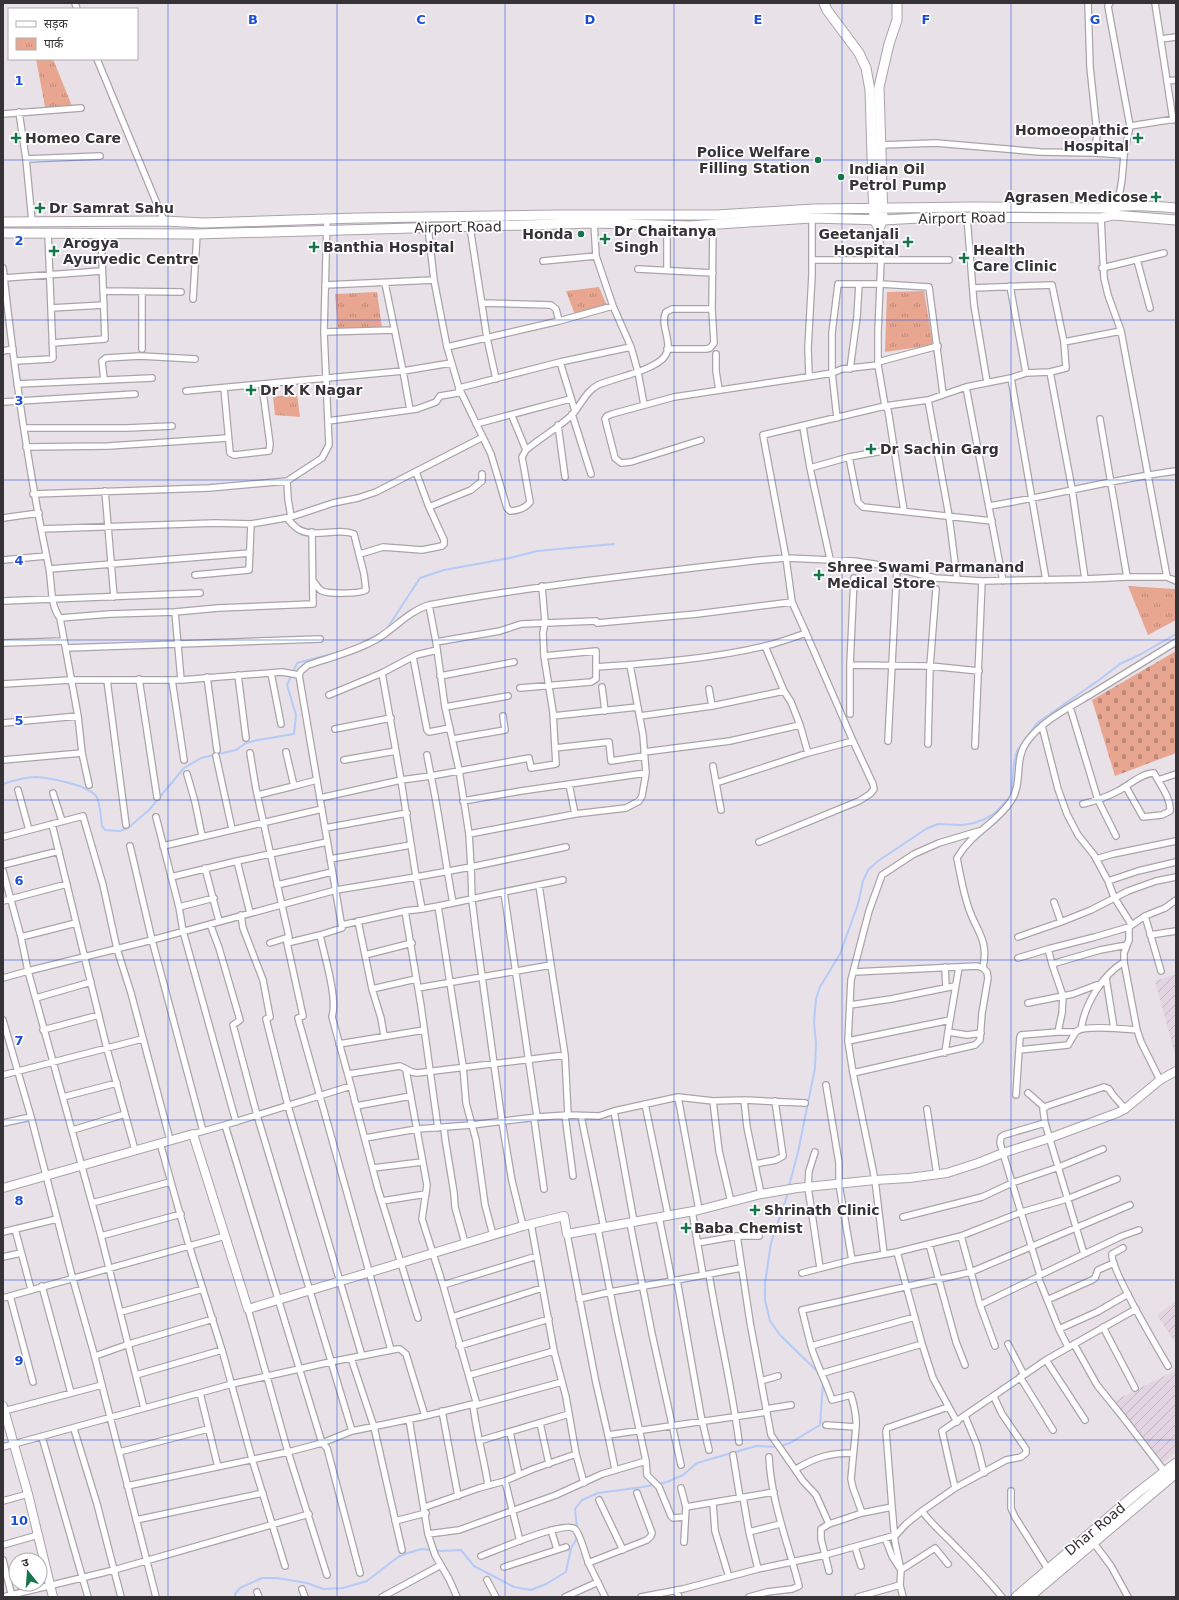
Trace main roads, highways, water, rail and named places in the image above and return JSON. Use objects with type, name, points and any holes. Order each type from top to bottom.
[{"type":"main road","points":[[824,3],[827,10],[859,53],[866,68],[870,90],[879,223]]},
{"type":"main road","points":[[878,208],[880,145],[879,87],[889,44],[897,20],[897,3]]},
{"type":"main road","name":"Airport Road","points":[[3,222],[164,221],[204,223],[555,215],[717,215],[813,209],[878,208],[1102,208],[1176,220]]},
{"type":"main road","name":"Airport Road","points":[[3,233],[197,234],[594,223],[689,226],[713,223],[811,218],[879,223],[939,217],[1101,218],[1117,211],[1176,208]]},
{"type":"main road","name":"Dhar Road","points":[[1016,1597],[1136,1494],[1176,1463]]},
{"type":"main road","name":"Dhar Road","points":[[1029,1597],[1176,1473]]},
{"type":"waterway","points":[[386,630],[420,578],[444,570],[510,558],[537,551],[614,544]]},
{"type":"waterway","points":[[360,644],[379,634]]},
{"type":"waterway","points":[[789,1186],[798,1152],[815,1068],[816,1044],[814,1022],[816,999],[820,987],[840,954],[858,904],[863,881],[868,870],[878,861],[926,829],[938,824],[962,825],[974,823],[995,813],[1011,796],[1014,763],[1017,751],[1037,723],[1120,664],[1176,634]]},
{"type":"waterway","points":[[3,784],[24,778],[36,777],[77,785],[92,792],[96,796],[102,826],[105,830],[120,831],[128,828],[149,810],[184,768],[201,758],[236,750],[246,743],[294,734],[296,715],[287,685],[297,663],[347,650]]},
{"type":"waterway","points":[[788,1193],[771,1243],[765,1283],[765,1300],[770,1321],[780,1335],[820,1374]]},
{"type":"waterway","points":[[577,1528],[575,1509],[582,1500],[598,1493],[667,1482],[683,1475],[697,1463],[756,1446],[778,1447],[790,1443],[820,1425],[823,1382]]},
{"type":"waterway","points":[[235,1597],[235,1594],[240,1588],[262,1578],[277,1578],[307,1583],[323,1589],[343,1588],[367,1581],[398,1557],[422,1549],[441,1551],[461,1550],[474,1566],[514,1587],[531,1590],[546,1584],[566,1572],[571,1548],[576,1540],[577,1534]]},
{"type":"place","name":"Homeo Care","points":[[16,138]]},
{"type":"place","name":"Homoeopathic Hospital","points":[[1138,138]]},
{"type":"place","name":"Police Welfare Filling Station","points":[[818,160]]},
{"type":"place","name":"Indian Oil Petrol Pump","points":[[841,177]]},
{"type":"place","name":"Agrasen Medicose","points":[[1156,197]]},
{"type":"place","name":"Dr Samrat Sahu","points":[[40,208]]},
{"type":"place","name":"Honda","points":[[581,234]]},
{"type":"place","name":"Dr Chaitanya Singh","points":[[605,239]]},
{"type":"place","name":"Geetanjali Hospital","points":[[908,242]]},
{"type":"place","name":"Banthia Hospital","points":[[314,247]]},
{"type":"place","name":"Arogya Ayurvedic Centre","points":[[54,251]]},
{"type":"place","name":"Health Care Clinic","points":[[964,258]]},
{"type":"place","name":"Dr K K Nagar","points":[[251,390]]},
{"type":"place","name":"Dr Sachin Garg","points":[[871,449]]},
{"type":"place","name":"Shree Swami Parmanand Medical Store","points":[[819,575]]},
{"type":"place","name":"Shrinath Clinic","points":[[755,1210]]},
{"type":"place","name":"Baba Chemist","points":[[686,1228]]}]
